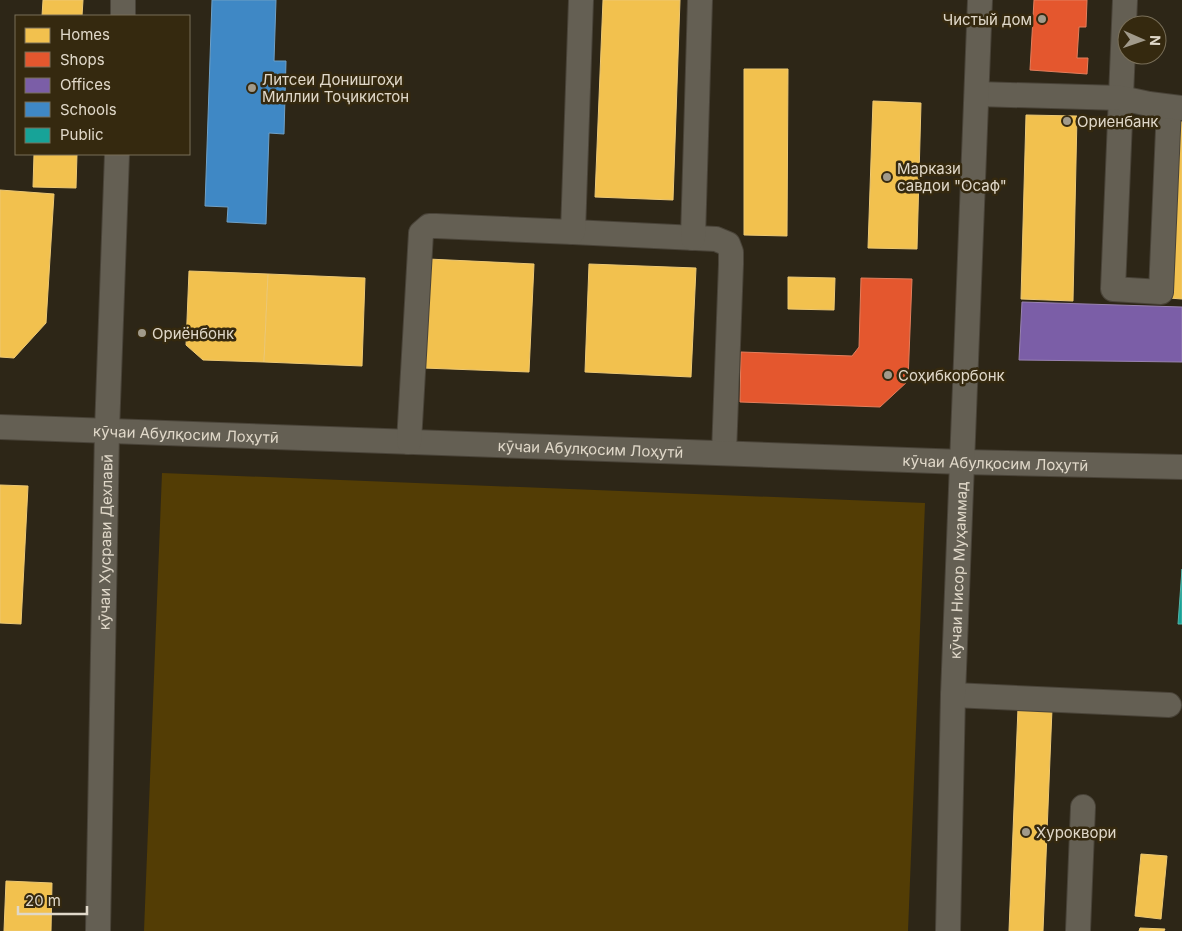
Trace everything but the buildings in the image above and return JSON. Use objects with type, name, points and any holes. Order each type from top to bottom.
[{"type":"street","points":[[123,0],[123,15]]},
{"type":"street","points":[[573,232],[581,0]]},
{"type":"street","points":[[693,238],[700,0]]},
{"type":"street","name":"кӯчаи Нисор Муҳаммад","points":[[948,931],[953,695],[980,0]]},
{"type":"street","points":[[976,94],[1121,98],[1176,108],[1161,292],[1113,289],[1121,98],[1125,0]]},
{"type":"street","name":"кӯчаи Хусрави Дехлавӣ","points":[[98,931],[107,431],[118,155]]},
{"type":"street","points":[[409,442],[421,233],[429,226],[436,226],[723,240],[728,244],[731,252],[724,453]]},
{"type":"street","name":"кӯчаи Абулқосим Лоҳутӣ","points":[[0,427],[963,462],[1182,467]]},
{"type":"street","points":[[953,695],[1169,705]]},
{"type":"street","points":[[1078,931],[1083,807]]},
{"type":"shaded area","points":[[162,473],[925,503],[908,931],[144,931]]},
{"type":"place","name":"Чистый дом","points":[[1042,19]]},
{"type":"place","name":"Литсеи Донишгоҳи Миллии Тоҷикистон","points":[[252,88]]},
{"type":"place","name":"Ориенбанк","points":[[1067,121]]},
{"type":"place","name":"Маркази савдои \"Осаф\"","points":[[887,177]]},
{"type":"place","name":"Ориёнбонк","points":[[142,333]]},
{"type":"place","name":"Соҳибкорбонк","points":[[888,375]]},
{"type":"place","name":"Хуроквори","points":[[1026,832]]}]
